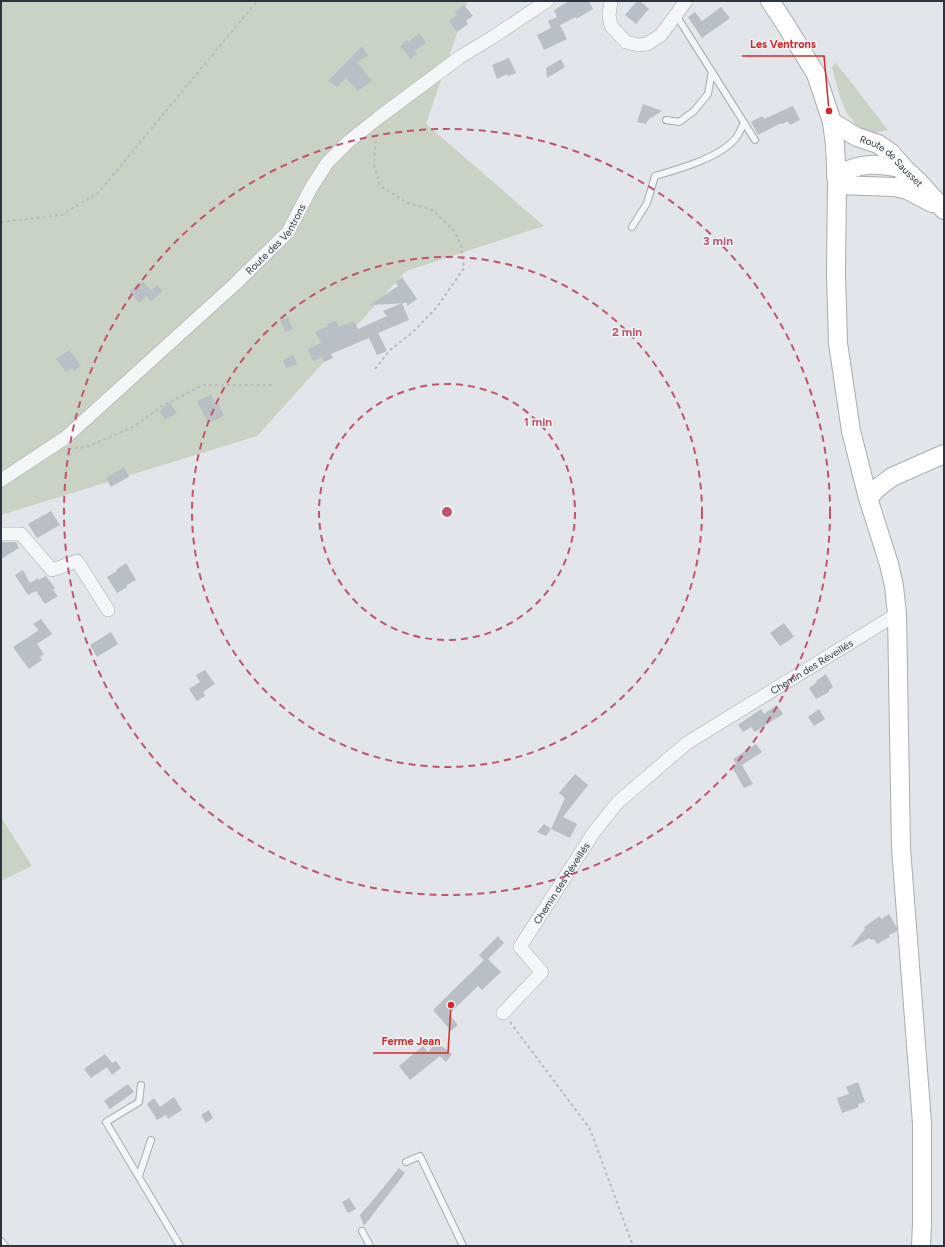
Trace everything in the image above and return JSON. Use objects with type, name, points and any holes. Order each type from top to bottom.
[{"type":"main road","points":[[770,1],[816,74],[832,122],[835,145],[836,180],[838,343],[851,431],[868,498],[894,586],[897,614],[901,848],[922,1123],[921,1246]]},
{"type":"main road","name":"Route de Sausset","points":[[832,122],[857,137],[878,144],[891,153],[944,210]]},
{"type":"main road","points":[[836,180],[851,168],[866,164],[881,164],[905,169],[894,187]]},
{"type":"main road","name":"Route de Sausset","points":[[836,180],[907,190],[923,197],[944,210]]},
{"type":"main road","points":[[868,498],[892,477],[944,454]]},
{"type":"street","name":"Route des Ventrons","points":[[1,480],[65,438],[235,284],[288,232],[311,188],[327,163],[348,142],[460,57],[547,1]]},
{"type":"street","points":[[611,1],[609,15],[611,26],[626,42],[638,45],[647,44],[661,35],[686,1]]},
{"type":"street","points":[[1,534],[21,534],[52,570],[77,561],[108,610]]},
{"type":"street","name":"Chemin des Réveillés","points":[[503,1013],[542,972],[520,947],[594,832],[618,802],[687,743],[897,614]]},
{"type":"lane","points":[[676,15],[755,140]]},
{"type":"lane","points":[[666,120],[679,122],[694,111],[708,94],[712,71]]},
{"type":"lane","points":[[632,228],[647,203],[655,176],[689,166],[724,150],[735,139],[744,123]]},
{"type":"lane","points":[[141,1085],[139,1102],[106,1122],[180,1246]]},
{"type":"lane","points":[[139,1176],[151,1140]]},
{"type":"lane","points":[[406,1162],[420,1156],[463,1246]]},
{"type":"lane","points":[[362,1231],[370,1246]]},
{"type":"lane","points":[[1,1241],[5,1246]]},
{"type":"path","points":[[1,222],[62,215],[99,192],[257,1]]},
{"type":"path","points":[[375,369],[390,350],[412,333],[438,307],[464,268],[461,245],[455,232],[432,210],[408,203],[380,186],[374,164],[378,118]]},
{"type":"path","points":[[65,450],[87,447],[135,426],[162,406],[203,385],[274,385]]},
{"type":"path","points":[[503,1013],[590,1129],[633,1246]]},
{"type":"green space","points":[[1,1],[468,1],[426,124],[544,226],[406,271],[257,436],[1,515]]},
{"type":"green space","points":[[836,63],[888,130],[875,133],[858,127],[846,112],[839,94],[832,67]]},
{"type":"green space","points":[[1,817],[32,866],[1,881]]},
{"type":"building","points":[[569,1],[589,1],[593,9],[576,19],[576,17],[560,25],[567,39],[544,50],[537,35],[551,28],[548,21],[557,17],[554,10]]},
{"type":"building","points":[[637,1],[640,1],[649,9],[636,24],[625,15]]},
{"type":"building","points":[[464,5],[473,16],[466,21],[468,24],[457,32],[449,21],[457,15],[455,12]]},
{"type":"building","points":[[721,7],[730,18],[702,38],[688,17],[695,12],[702,21]]},
{"type":"building","points":[[419,33],[426,43],[415,51],[417,54],[411,59],[400,46],[407,40],[409,42]]},
{"type":"building","points":[[362,46],[368,56],[357,62],[372,81],[358,91],[346,78],[337,87],[328,81]]},
{"type":"building","points":[[509,58],[516,73],[508,76],[507,74],[497,79],[492,65]]},
{"type":"building","points":[[561,59],[565,67],[547,78],[546,68]]},
{"type":"building","points":[[643,104],[662,111],[649,119],[646,124],[637,122]]},
{"type":"building","points":[[793,106],[800,120],[790,125],[788,121],[782,124],[781,123],[758,135],[751,122],[762,116],[764,119]]},
{"type":"building","points":[[402,277],[417,299],[407,306],[407,303],[370,305],[398,286],[395,282]]},
{"type":"building","points":[[142,281],[151,290],[157,285],[163,291],[151,301],[147,296],[139,303],[129,291]]},
{"type":"building","points":[[402,303],[409,320],[378,333],[387,351],[377,355],[369,338],[331,354],[333,358],[324,362],[322,357],[313,361],[308,349],[321,343],[315,332],[328,326],[327,324],[336,321],[339,327],[354,321],[358,329],[387,316],[383,311]]},
{"type":"building","points":[[288,317],[293,329],[286,332],[280,321]]},
{"type":"building","points":[[69,350],[81,366],[74,371],[72,368],[66,372],[56,359]]},
{"type":"building","points":[[293,355],[297,364],[286,368],[283,360]]},
{"type":"building","points":[[211,395],[216,405],[219,404],[224,416],[208,423],[197,401]]},
{"type":"building","points":[[170,403],[177,413],[165,420],[159,411]]},
{"type":"building","points":[[124,467],[129,477],[111,487],[106,478]]},
{"type":"building","points":[[51,511],[60,525],[37,538],[28,524]]},
{"type":"building","points":[[1,542],[16,542],[19,548],[1,559]]},
{"type":"building","points":[[126,563],[136,580],[117,593],[107,577]]},
{"type":"building","points":[[23,570],[30,583],[38,578],[39,580],[46,576],[55,588],[53,590],[58,596],[45,604],[36,591],[28,595],[15,575]]},
{"type":"building","points":[[41,619],[52,634],[37,644],[44,654],[40,657],[42,660],[29,669],[13,647],[39,630],[33,624]]},
{"type":"building","points":[[784,623],[794,637],[780,646],[770,633]]},
{"type":"building","points":[[111,632],[118,644],[97,657],[90,645]]},
{"type":"building","points":[[205,670],[215,684],[203,692],[205,696],[197,701],[189,689],[200,682],[196,675]]},
{"type":"building","points":[[826,674],[833,687],[829,690],[829,692],[816,699],[809,688]]},
{"type":"building","points":[[777,705],[783,714],[755,732],[751,727],[743,732],[738,725],[761,709],[764,714]]},
{"type":"building","points":[[819,709],[825,719],[814,726],[808,717]]},
{"type":"building","points":[[756,744],[762,752],[742,765],[753,784],[744,788],[732,767],[736,764],[733,759]]},
{"type":"building","points":[[575,774],[588,785],[563,817],[577,824],[570,838],[551,829],[565,798],[559,793]]},
{"type":"building","points":[[544,824],[551,829],[546,836],[537,832]]},
{"type":"building","points":[[889,914],[897,928],[897,931],[889,935],[890,937],[877,944],[874,939],[871,940],[870,938],[850,948],[865,929],[864,927],[880,916],[881,919]]},
{"type":"building","points":[[498,936],[504,943],[488,959],[501,972],[482,990],[478,986],[449,1014],[458,1025],[451,1031],[433,1010],[484,960],[479,955]]},
{"type":"building","points":[[436,1042],[452,1054],[446,1062],[440,1056],[410,1080],[399,1066],[423,1046],[428,1052]]},
{"type":"building","points":[[105,1054],[112,1063],[116,1061],[121,1068],[112,1075],[107,1067],[91,1078],[84,1069]]},
{"type":"building","points":[[858,1082],[865,1102],[858,1104],[859,1107],[842,1113],[837,1098],[849,1094],[846,1087]]},
{"type":"building","points":[[128,1084],[134,1092],[110,1109],[104,1101]]},
{"type":"building","points":[[174,1097],[182,1110],[168,1119],[166,1115],[157,1120],[147,1104],[154,1098],[160,1107]]},
{"type":"building","points":[[209,1110],[213,1118],[206,1123],[201,1115]]},
{"type":"building","points":[[399,1168],[405,1173],[364,1226],[360,1215]]},
{"type":"building","points":[[349,1198],[356,1209],[348,1213],[342,1202]]},
{"type":"place","name":"Les Ventrons","points":[[829,111]]},
{"type":"place","name":"Ferme Jean","points":[[451,1005]]}]
